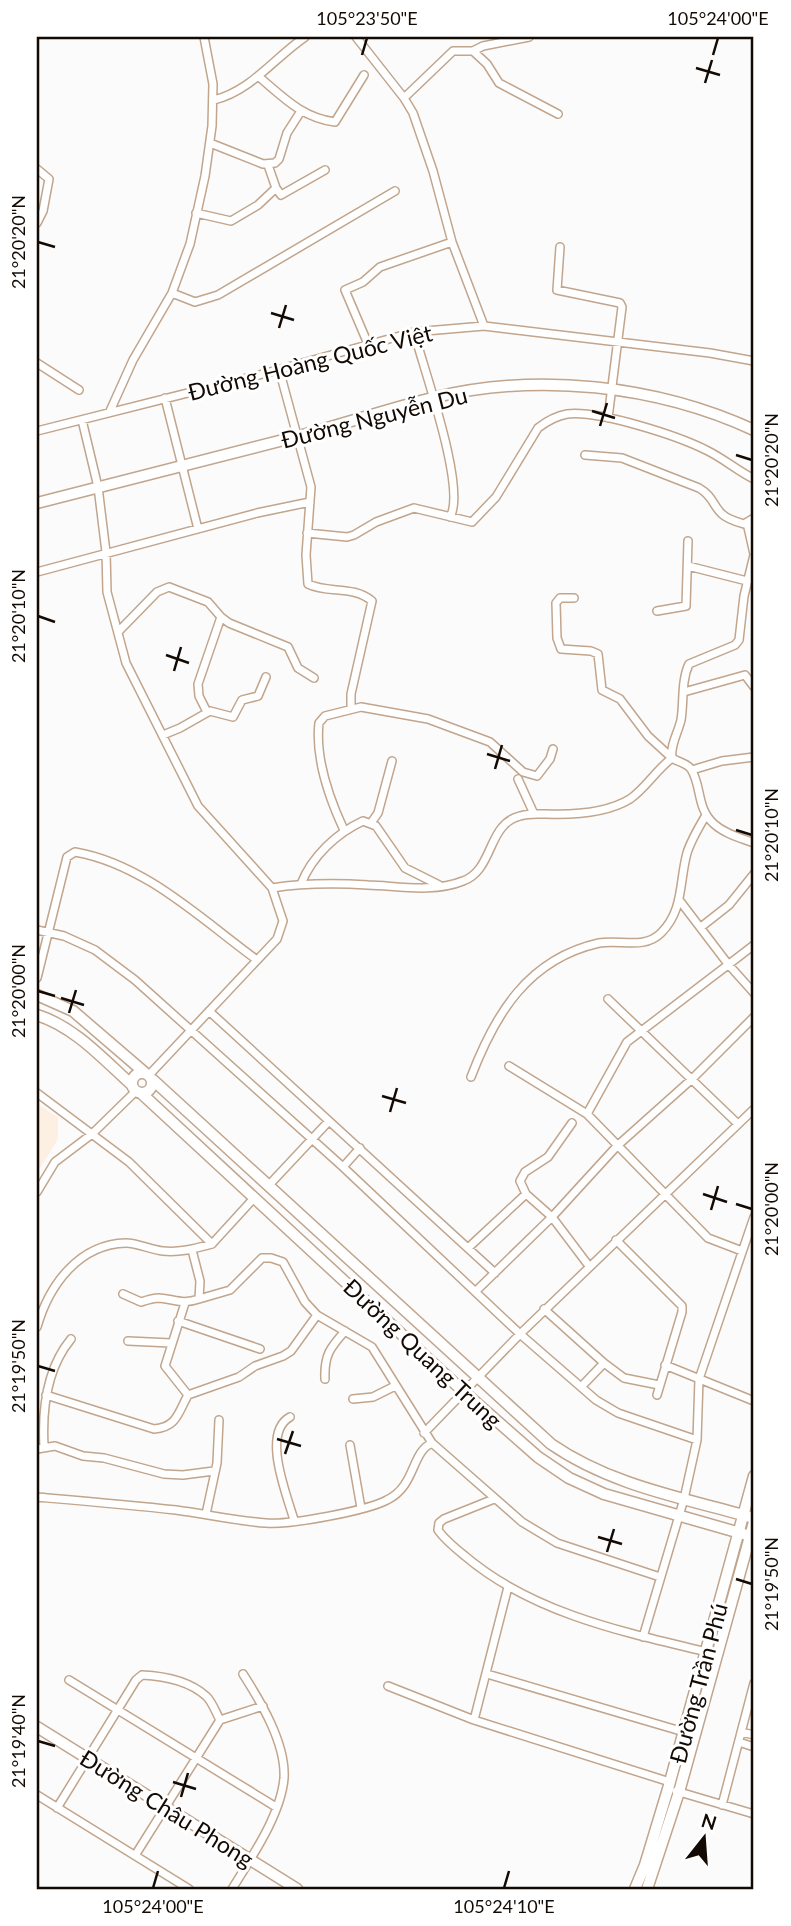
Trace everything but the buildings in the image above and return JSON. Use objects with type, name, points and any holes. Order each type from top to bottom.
[{"type":"main road","name":"Đường Nguyễn Du","points":[[37,503],[298,436],[434,397],[513,386],[613,389],[695,407],[754,430]]},
{"type":"main road","name":"Đường Quang Trung","points":[[37,995],[73,1011],[148,1076],[551,1444],[579,1463],[611,1478],[754,1520]]},
{"type":"main road","name":"Đường Quang Trung","points":[[37,1015],[64,1026],[523,1446],[569,1478],[604,1494],[752,1537]]},
{"type":"main road","points":[[135,1076],[148,1076],[150,1090],[136,1090],[135,1076]]},
{"type":"main road","name":"Đường Trần Phú","points":[[647,1889],[684,1732],[754,1476]]},
{"type":"main road","name":"Đường Trần Phú","points":[[635,1889],[672,1788],[752,1537],[754,1520]]},
{"type":"main road","name":"Đường Châu Phong","points":[[37,1727],[297,1889]]},
{"type":"street","points":[[110,411],[138,351],[172,293],[190,244],[210,143],[214,100],[204,37]]},
{"type":"street","points":[[214,100],[229,97],[245,88],[288,48],[305,37]]},
{"type":"street","points":[[356,37],[413,113],[425,145],[452,242],[484,326]]},
{"type":"street","points":[[404,98],[449,54],[474,51],[484,46],[529,37]]},
{"type":"street","points":[[474,51],[487,64],[499,83],[558,114]]},
{"type":"street","points":[[258,76],[301,111],[313,118],[335,122],[364,75]]},
{"type":"street","points":[[210,143],[268,165],[275,163],[279,159],[287,133],[301,111]]},
{"type":"street","points":[[268,165],[280,195],[325,170]]},
{"type":"street","points":[[37,169],[49,179],[49,186],[37,223]]},
{"type":"street","points":[[196,214],[231,221],[258,205],[276,188]]},
{"type":"street","points":[[172,293],[195,302],[218,295],[395,191]]},
{"type":"street","points":[[368,344],[345,290],[363,282],[380,267],[452,242]]},
{"type":"street","points":[[560,247],[557,290],[620,303],[622,307],[608,418]]},
{"type":"street","name":"Đường Hoàng Quốc Việt","points":[[37,431],[414,332],[484,326],[754,361]]},
{"type":"street","points":[[414,332],[434,397],[454,489],[454,506],[450,517]]},
{"type":"street","points":[[37,363],[79,390]]},
{"type":"street","points":[[279,369],[311,487],[307,533],[308,584],[357,593],[372,601],[351,694],[351,707]]},
{"type":"street","points":[[165,398],[198,529]]},
{"type":"street","points":[[307,533],[347,537],[376,522],[414,508],[468,522],[477,518],[496,497],[538,428],[548,420],[570,413],[608,418],[682,440],[708,451],[754,479]]},
{"type":"street","points":[[82,420],[98,487],[106,552],[107,592],[126,663],[198,806],[272,888],[282,915],[282,928],[277,939],[148,1076]]},
{"type":"street","points":[[272,888],[301,884],[430,888],[464,881],[475,874],[488,856],[500,828],[509,820],[521,815],[580,813],[603,809],[629,799],[672,758],[672,747],[681,720],[686,672],[692,661],[730,647],[739,640],[747,581],[754,555],[751,520],[735,521],[721,514],[711,498],[699,488],[622,458],[585,455]]},
{"type":"street","points":[[37,572],[106,552],[310,502]]},
{"type":"street","points":[[657,611],[686,606],[688,541]]},
{"type":"street","points":[[688,566],[747,581]]},
{"type":"street","points":[[118,632],[157,592],[169,587],[208,602],[221,617],[288,647],[298,668],[314,678]]},
{"type":"street","points":[[574,598],[560,598],[556,603],[557,638],[561,649],[598,654],[602,690],[620,699],[648,736],[672,758],[688,766],[692,771],[701,806],[717,827],[754,843]]},
{"type":"street","points":[[208,712],[199,696],[198,684],[221,617]]},
{"type":"street","points":[[684,692],[742,675],[748,677],[754,687]]},
{"type":"street","points":[[163,735],[208,712],[233,717],[242,700],[258,696],[266,677]]},
{"type":"street","points":[[344,830],[333,803],[318,745],[321,718],[361,706],[428,719],[494,745],[523,772],[532,775],[540,775],[553,749]]},
{"type":"street","points":[[692,771],[722,761],[754,757]]},
{"type":"street","points":[[371,823],[378,813],[392,761]]},
{"type":"street","points":[[519,779],[534,814]]},
{"type":"street","points":[[471,1077],[494,1024],[522,985],[546,967],[570,954],[599,943],[643,943],[657,937],[668,925],[680,901],[688,850],[706,815]]},
{"type":"street","points":[[301,884],[313,862],[344,830],[363,821],[376,826],[405,868],[439,886]]},
{"type":"street","points":[[37,978],[67,857],[75,852],[126,868],[174,898],[257,960]]},
{"type":"street","points":[[701,927],[729,905],[754,873]]},
{"type":"street","points":[[680,901],[754,993]]},
{"type":"street","points":[[37,930],[47,931],[96,950],[135,980],[343,1167],[580,1387],[618,1413],[697,1440]]},
{"type":"street","points":[[587,1114],[625,1046],[641,1030],[754,945]]},
{"type":"street","points":[[608,999],[738,1124]]},
{"type":"street","points":[[209,1011],[495,1273]]},
{"type":"street","points":[[476,1291],[552,1217],[617,1146],[692,1079],[754,1017]]},
{"type":"street","points":[[509,1066],[587,1114],[664,1195],[712,1240],[742,1251]]},
{"type":"street","points":[[37,1192],[55,1163],[92,1134],[136,1090]]},
{"type":"street","points":[[37,1093],[129,1162],[212,1244]]},
{"type":"street","points":[[424,1433],[544,1309],[754,1109]]},
{"type":"street","points":[[269,1185],[329,1121]]},
{"type":"street","points":[[572,1123],[548,1157],[524,1172],[520,1181],[526,1194],[552,1217],[589,1266]]},
{"type":"street","points":[[343,1167],[360,1148]]},
{"type":"street","points":[[467,1248],[526,1194]]},
{"type":"street","points":[[37,1327],[48,1296],[76,1261],[96,1248],[127,1243],[163,1251],[192,1250],[212,1244],[254,1198]]},
{"type":"street","points":[[643,1636],[684,1499],[697,1440],[699,1379],[754,1217]]},
{"type":"street","points":[[616,1240],[682,1306],[657,1395]]},
{"type":"street","points":[[192,1250],[200,1281],[199,1299]]},
{"type":"street","points":[[123,1294],[141,1302],[155,1298],[185,1303],[230,1290],[262,1258],[282,1262],[305,1302],[317,1315],[372,1347],[432,1443],[494,1499],[523,1522],[558,1543],[660,1577]]},
{"type":"street","points":[[185,1303],[165,1366],[188,1395]]},
{"type":"street","points":[[544,1309],[624,1378],[633,1382],[659,1385]]},
{"type":"street","points":[[46,1395],[154,1429],[164,1428],[173,1424],[188,1395],[239,1377],[271,1359],[283,1356],[291,1350],[317,1315]]},
{"type":"street","points":[[178,1321],[260,1349]]},
{"type":"street","points":[[325,1379],[324,1361],[345,1331]]},
{"type":"street","points":[[71,1339],[64,1348],[46,1395],[41,1448],[55,1446],[83,1456],[104,1458],[163,1474],[183,1475],[214,1471]]},
{"type":"street","points":[[128,1341],[171,1343]]},
{"type":"street","points":[[580,1387],[604,1363]]},
{"type":"street","points":[[664,1365],[754,1401]]},
{"type":"street","points":[[353,1399],[373,1397],[395,1386]]},
{"type":"street","points":[[290,1417],[282,1421],[279,1427],[277,1458],[294,1520]]},
{"type":"street","points":[[206,1514],[219,1446],[219,1420]]},
{"type":"street","points":[[37,1497],[268,1523],[340,1514],[387,1501],[401,1490],[411,1476],[420,1452],[432,1443]]},
{"type":"street","points":[[350,1446],[361,1508]]},
{"type":"street","points":[[494,1499],[439,1523],[438,1530],[474,1564],[508,1587],[584,1619],[707,1652]]},
{"type":"street","points":[[474,1720],[508,1587]]},
{"type":"street","points":[[232,1889],[250,1860],[276,1807],[284,1776],[272,1726],[243,1674]]},
{"type":"street","points":[[487,1674],[684,1732]]},
{"type":"street","points":[[58,1808],[142,1675],[181,1681],[207,1697],[220,1720]]},
{"type":"street","points":[[69,1680],[276,1807]]},
{"type":"street","points":[[722,1805],[754,1683]]},
{"type":"street","points":[[388,1686],[474,1720],[754,1814]]},
{"type":"street","points":[[136,1854],[220,1720],[263,1706]]},
{"type":"street","points":[[741,1732],[754,1735]]},
{"type":"street","points":[[738,1742],[754,1746]]},
{"type":"street","points":[[37,1795],[189,1889]]},
{"type":"shaded area","points":[[37,1104],[58,1117],[58,1139],[37,1173]]}]
